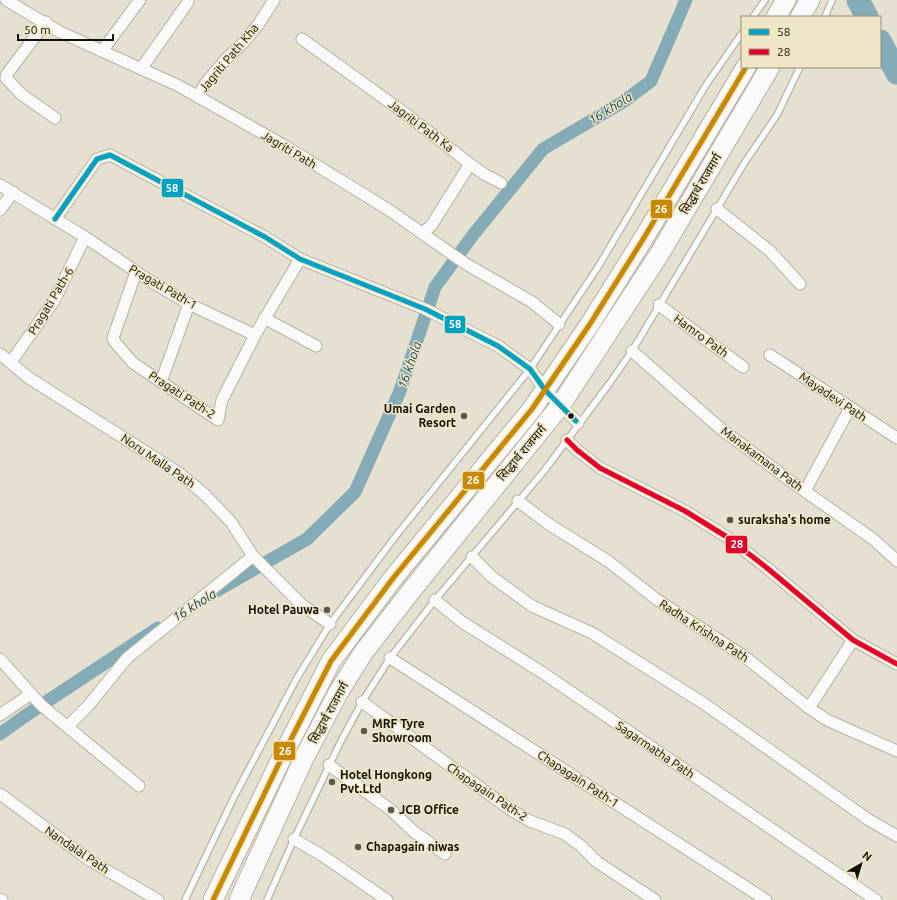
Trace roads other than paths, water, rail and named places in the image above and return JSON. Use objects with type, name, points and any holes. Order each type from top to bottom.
[{"type":"highway","points":[[777,16],[786,0]]},
{"type":"highway","points":[[801,16],[810,0]]},
{"type":"highway","name":"सिद्धार्थ राजमार्ग","points":[[213,900],[281,758],[331,661],[366,613],[532,409],[590,324],[642,241],[745,68]]},
{"type":"highway","name":"सिद्धार्थ राजमार्ग","points":[[239,900],[304,758],[338,693],[363,653],[560,406],[660,253],[769,68]]},
{"type":"street","name":"Jagriti Path","points":[[6,0],[46,22],[60,32],[198,97],[285,146],[389,210],[466,264],[532,302],[559,324]]},
{"type":"street","points":[[102,51],[140,0]]},
{"type":"street","name":"Jagriti Path Kha","points":[[198,97],[205,84],[258,25],[274,0]]},
{"type":"street","points":[[141,69],[188,2]]},
{"type":"street","points":[[46,22],[7,74],[6,78],[21,94],[55,118]]},
{"type":"street","name":"Jagriti Path Ka","points":[[302,38],[410,117],[470,164],[484,174],[501,182]]},
{"type":"street","points":[[55,219],[97,159],[110,156],[265,237],[300,259],[425,309],[498,346],[530,369],[545,390],[578,423]]},
{"type":"street","points":[[422,233],[431,226],[470,164]]},
{"type":"street","name":"Pragati Path-1","points":[[0,185],[85,237],[136,272],[190,304],[255,335]]},
{"type":"street","points":[[0,210],[13,192]]},
{"type":"street","points":[[717,209],[770,251],[800,284]]},
{"type":"street","name":"Pragati Path-6","points":[[11,362],[54,301],[85,237]]},
{"type":"street","points":[[255,335],[300,259]]},
{"type":"street","name":"Pragati Path-2","points":[[136,272],[113,338],[114,341],[133,363],[218,420],[222,400],[255,335]]},
{"type":"street","points":[[161,382],[190,304]]},
{"type":"street","name":"Hamro Path","points":[[660,305],[743,367]]},
{"type":"street","points":[[264,318],[316,346]]},
{"type":"street","name":"Manakamana Path","points":[[632,351],[721,429],[805,491],[874,539],[897,561]]},
{"type":"street","name":"Noru Malla Path","points":[[0,354],[29,378],[179,473],[204,494],[231,522],[253,556],[302,606],[330,624]]},
{"type":"street","name":"Mayadevi Path","points":[[770,355],[897,438]]},
{"type":"street","points":[[805,491],[850,408]]},
{"type":"street","points":[[567,440],[600,468],[685,511],[727,537],[768,568],[853,640],[897,664]]},
{"type":"street","name":"Radha Krishna Path","points":[[518,501],[550,526],[608,561],[656,599],[745,657],[809,708],[827,720],[897,751]]},
{"type":"street","points":[[68,726],[88,706],[127,658],[253,556]]},
{"type":"street","points":[[472,557],[492,577],[532,606],[592,633],[703,703],[869,820],[897,836]]},
{"type":"street","name":"Sagarmatha Path","points":[[434,600],[462,622],[543,673],[876,900]]},
{"type":"street","points":[[809,708],[853,640]]},
{"type":"street","name":"Chapagain Path-1","points":[[390,658],[766,900]]},
{"type":"street","points":[[0,660],[41,705],[139,786]]},
{"type":"street","points":[[0,715],[31,694]]},
{"type":"street","name":"Chapagain Path-2","points":[[362,702],[511,810],[530,821],[564,834],[581,846],[597,862],[655,900]]},
{"type":"street","points":[[329,765],[391,810],[413,831],[445,854]]},
{"type":"street","name":"Nandalal Path","points":[[0,794],[89,860],[158,900]]},
{"type":"street","points":[[294,839],[323,856],[387,900]]},
{"type":"lane","points":[[754,16],[765,0]]},
{"type":"lane","points":[[825,16],[832,0]]},
{"type":"lane","points":[[185,900],[241,783],[297,678],[330,624],[394,537],[530,369],[598,267],[706,85],[741,34]]},
{"type":"lane","points":[[267,900],[329,765],[362,702],[390,658],[434,600],[544,471],[632,351],[745,162],[777,115],[800,68]]},
{"type":"waterway","name":"16 khola","points":[[209,595],[307,539],[355,492],[400,391],[435,287],[473,235],[543,149],[623,102],[651,81],[686,0]]},
{"type":"waterway","points":[[858,0],[866,16]]},
{"type":"waterway","points":[[881,43],[897,73]]},
{"type":"waterway","name":"16 khola","points":[[0,734],[158,628]]},
{"type":"place","name":"Umai Garden Resort","points":[[464,416]]},
{"type":"place","name":"suraksha's home","points":[[730,520]]},
{"type":"place","name":"Hotel Pauwa","points":[[327,610]]},
{"type":"place","name":"MRF Tyre Showroom","points":[[364,731]]},
{"type":"place","name":"Hotel Hongkong Pvt.Ltd","points":[[332,782]]},
{"type":"place","name":"JCB Office","points":[[391,810]]},
{"type":"place","name":"Chapagain niwas","points":[[358,847]]}]
